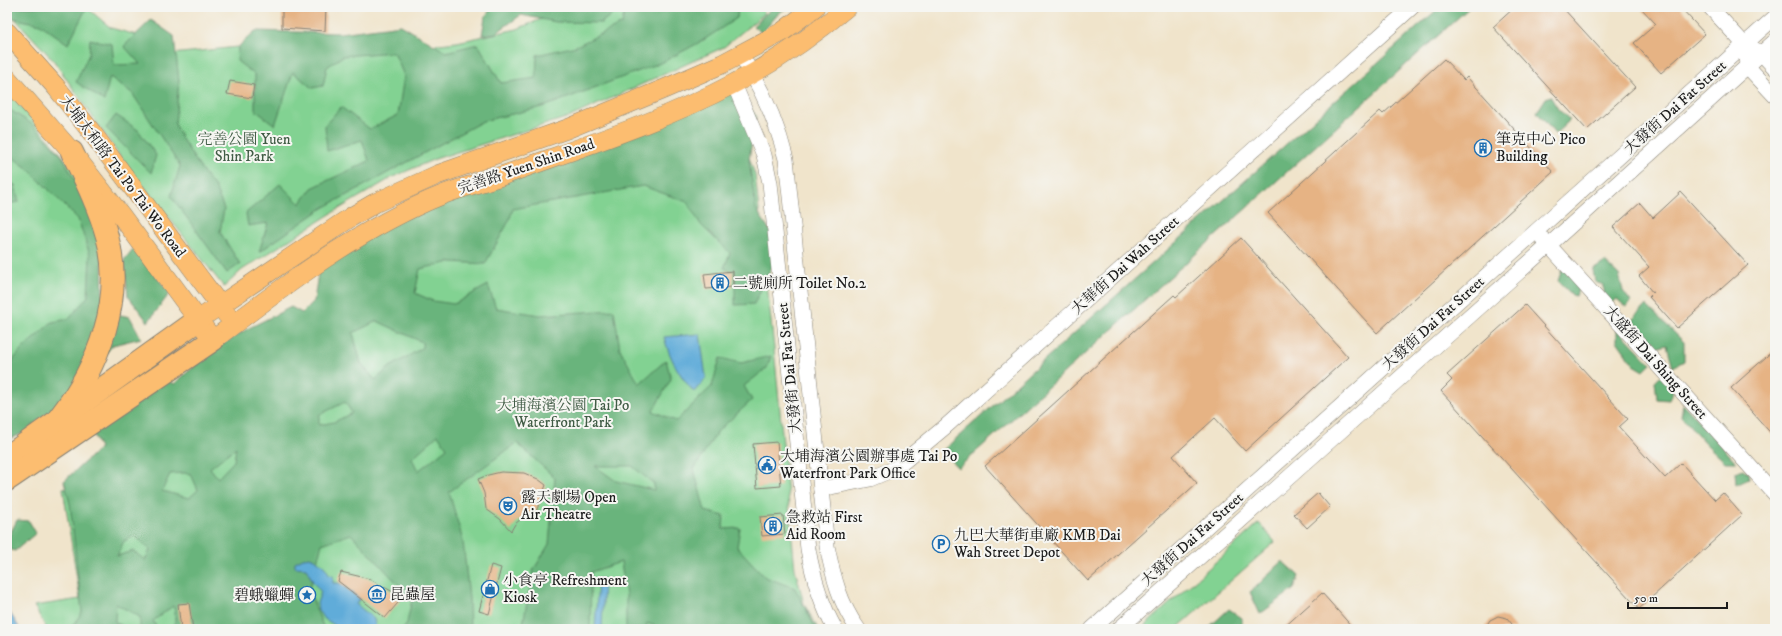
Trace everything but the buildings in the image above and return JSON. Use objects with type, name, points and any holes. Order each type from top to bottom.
[{"type":"highway","points":[[59,418],[76,396],[98,351],[107,321],[112,290],[111,262],[107,237],[88,185],[72,152]]},
{"type":"highway","points":[[7,457],[59,418],[198,320]]},
{"type":"highway","points":[[7,480],[212,340]]},
{"type":"main road","name":"完善路 Yuen Shin Road","points":[[198,320],[351,217],[404,189],[461,165],[567,129],[664,90],[741,55],[782,32],[815,7]]},
{"type":"main road","name":"完善路 Yuen Shin Road","points":[[212,340],[319,263],[357,239],[404,213],[442,195],[490,180],[671,113],[734,84],[753,74],[810,37],[847,7]]},
{"type":"main road","name":"大埔太和路 Tai Po Tai Wo Road","points":[[7,32],[56,87],[93,134],[234,324]]},
{"type":"main road","name":"大埔太和路 Tai Po Tai Wo Road","points":[[7,78],[72,152],[120,214],[212,340]]},
{"type":"street","name":"大華街 Dai Wah Street","points":[[821,489],[870,479],[899,465],[945,427],[1412,7]]},
{"type":"street","points":[[1710,7],[1744,44],[1761,53],[1775,68]]},
{"type":"street","name":"大發街 Dai Fat Street","points":[[1092,629],[1775,17]]},
{"type":"street","name":"大發街 Dai Fat Street","points":[[1119,629],[1549,245],[1775,40]]},
{"type":"street","points":[[1744,44],[1747,66],[1775,96]]},
{"type":"street","name":"大發街 Dai Fat Street","points":[[741,55],[753,74],[778,129],[789,174],[827,546],[835,583],[845,606],[858,629]]},
{"type":"street","name":"大發街 Dai Fat Street","points":[[734,84],[764,155],[770,182],[808,550],[821,599],[835,629]]},
{"type":"street","name":"大盛街 Dai Shing Street","points":[[1536,231],[1775,494]]},
{"type":"green space","name":"完善公園 Yuen Shin Park","points":[[7,7],[86,7],[111,28],[155,40],[172,54],[265,44],[412,47],[457,42],[517,29],[571,7],[760,7],[765,13],[724,47],[572,116],[435,159],[393,177],[332,213],[242,270],[224,287],[119,155],[54,61],[7,10]]},
{"type":"green space","points":[[7,7],[87,7],[68,44],[40,24],[7,17]]},
{"type":"green space","points":[[492,7],[621,7],[601,23],[556,22],[521,15],[496,33],[482,35],[485,17]]},
{"type":"green space","points":[[625,7],[738,7],[737,18],[702,41],[663,62],[546,106],[483,121],[323,208],[259,252],[268,223],[248,226],[246,213],[280,184],[300,204],[312,188],[369,161],[362,140],[327,151],[325,125],[341,107],[370,129],[398,115],[404,76],[394,52],[343,56],[327,67],[323,86],[312,88],[293,72],[275,125],[255,110],[255,75],[237,61],[238,47],[255,31],[340,33],[401,25],[446,52],[478,44],[501,83],[536,78],[537,55],[576,46],[622,24]]},
{"type":"green space","points":[[773,7],[788,7],[779,13],[762,33],[753,26]]},
{"type":"green space","points":[[1440,7],[1470,7],[958,468],[942,451]]},
{"type":"green space","points":[[151,20],[174,36],[179,81],[175,124],[182,139],[201,169],[215,187],[224,209],[220,232],[240,264],[227,273],[171,196],[180,166],[132,93],[110,77],[104,101],[76,82],[89,54],[90,39],[112,44],[114,65],[140,64],[124,46]]},
{"type":"green space","name":"大埔海濱公園 Tai Po Waterfront Park","points":[[731,84],[756,116],[749,160],[756,209],[771,232],[776,259],[754,304],[735,305],[735,274],[724,268],[730,253],[701,225],[687,202],[643,186],[513,209],[509,221],[485,264],[451,262],[420,269],[415,293],[433,301],[454,304],[488,285],[496,308],[540,315],[614,310],[620,349],[639,384],[666,360],[671,379],[653,411],[676,421],[712,386],[720,358],[741,363],[771,356],[767,368],[744,386],[752,400],[718,431],[694,469],[705,511],[724,516],[723,529],[740,528],[737,547],[765,577],[795,588],[816,629],[659,629],[647,623],[646,629],[626,629],[626,595],[621,562],[591,572],[590,629],[522,629],[533,571],[549,544],[555,478],[517,443],[449,492],[463,541],[469,598],[470,629],[402,629],[407,623],[412,599],[351,534],[322,544],[309,590],[324,629],[171,629],[175,626],[175,611],[173,606],[153,621],[158,629],[140,629],[140,617],[116,604],[115,622],[128,629],[68,629],[74,624],[82,612],[70,504],[64,481],[100,448],[90,428],[102,395],[128,404],[164,377],[174,384],[208,354],[247,329],[291,307],[302,313],[314,301],[318,273],[376,228]],"holes":[[[377,321],[422,342],[422,348],[390,367],[375,380],[361,363],[353,333]],[[345,402],[352,413],[334,422],[319,425],[319,415]],[[438,435],[447,448],[418,471],[412,458]],[[236,447],[234,461],[218,478],[210,468]],[[595,466],[632,466],[654,484],[654,490],[616,481]],[[184,473],[191,474],[198,490],[189,498],[162,491],[170,474]],[[135,536],[150,550],[145,560],[133,551],[117,556],[124,541]]]},
{"type":"green space","points":[[7,90],[83,180],[103,316],[19,430],[7,440]]},
{"type":"green space","points":[[1550,96],[1558,109],[1570,120],[1555,134],[1537,112],[1546,98]]},
{"type":"green space","points":[[7,108],[32,124],[62,156],[102,231],[103,311],[130,317],[141,338],[113,345],[74,390],[24,433],[7,440],[7,367],[24,347],[52,322],[69,319],[88,296],[90,255],[78,219],[27,168],[7,153]]},
{"type":"green space","points":[[116,115],[138,130],[156,155],[151,173],[106,128]]},
{"type":"green space","name":"大埔海濱公園 Tai Po Waterfront Park","points":[[743,139],[755,175],[774,348],[795,569],[804,604],[818,629],[47,629],[34,606],[80,599],[63,488],[108,479],[445,228]]},
{"type":"green space","points":[[7,181],[15,185],[19,202],[7,204]]},
{"type":"green space","points":[[133,249],[170,293],[148,322],[128,296],[124,260]]},
{"type":"green space","points":[[1605,262],[1619,275],[1623,291],[1631,302],[1626,307],[1617,299],[1611,303],[1604,296],[1604,285],[1595,282],[1593,270]]},
{"type":"green space","points":[[1562,269],[1580,283],[1576,296],[1572,295],[1558,281]]},
{"type":"green space","points":[[1646,305],[1684,342],[1684,361],[1673,367],[1667,345],[1656,348],[1646,334],[1632,320]]},
{"type":"green space","points":[[1617,328],[1651,364],[1644,371],[1634,365],[1617,341]]},
{"type":"green space","points":[[1660,376],[1673,391],[1669,400],[1657,399],[1655,381]]},
{"type":"green space","points":[[1683,404],[1736,462],[1725,462],[1707,445],[1681,416]]},
{"type":"green space","points":[[1743,469],[1748,473],[1749,479],[1736,485],[1735,472]]},
{"type":"green space","points":[[17,520],[29,521],[36,533],[15,551],[7,549],[7,540]]},
{"type":"green space","points":[[1259,523],[1275,542],[1176,629],[1141,629]]},
{"type":"green space","points":[[1282,561],[1299,576],[1294,589],[1260,614],[1250,592]]},
{"type":"green space","points":[[1229,609],[1242,618],[1242,629],[1207,629]]},
{"type":"water","points":[[700,334],[706,378],[694,392],[676,366],[664,337]]},
{"type":"water","points":[[310,557],[321,564],[329,575],[333,576],[333,583],[339,583],[360,599],[356,604],[374,619],[376,629],[341,629],[323,618],[318,610],[317,603],[321,592],[313,582],[306,568],[295,567],[295,562],[303,558]]},
{"type":"water","points":[[598,579],[604,579],[602,629],[595,629]]},
{"type":"water","points":[[7,608],[20,629],[7,629]]},
{"type":"place","name":"筆克中心 Pico Building","points":[[1483,148]]},
{"type":"place","name":"二號廁所 Toilet No.2","points":[[720,283]]},
{"type":"place","name":"大埔海濱公園辦事處 Tai Po Waterfront Park Office","points":[[767,465]]},
{"type":"place","name":"露天劇場 Open Air Theatre","points":[[508,506]]},
{"type":"place","name":"急救站 First Aid Room","points":[[773,526]]},
{"type":"place","name":"九巴大華街車廠 KMB Dai Wah Street Depot","points":[[941,544]]},
{"type":"place","name":"小食亭 Refreshment Kiosk","points":[[490,589]]},
{"type":"place","name":"昆蟲屋","points":[[377,594]]},
{"type":"place","name":"碧蛾蠟蟬","points":[[307,595]]}]
